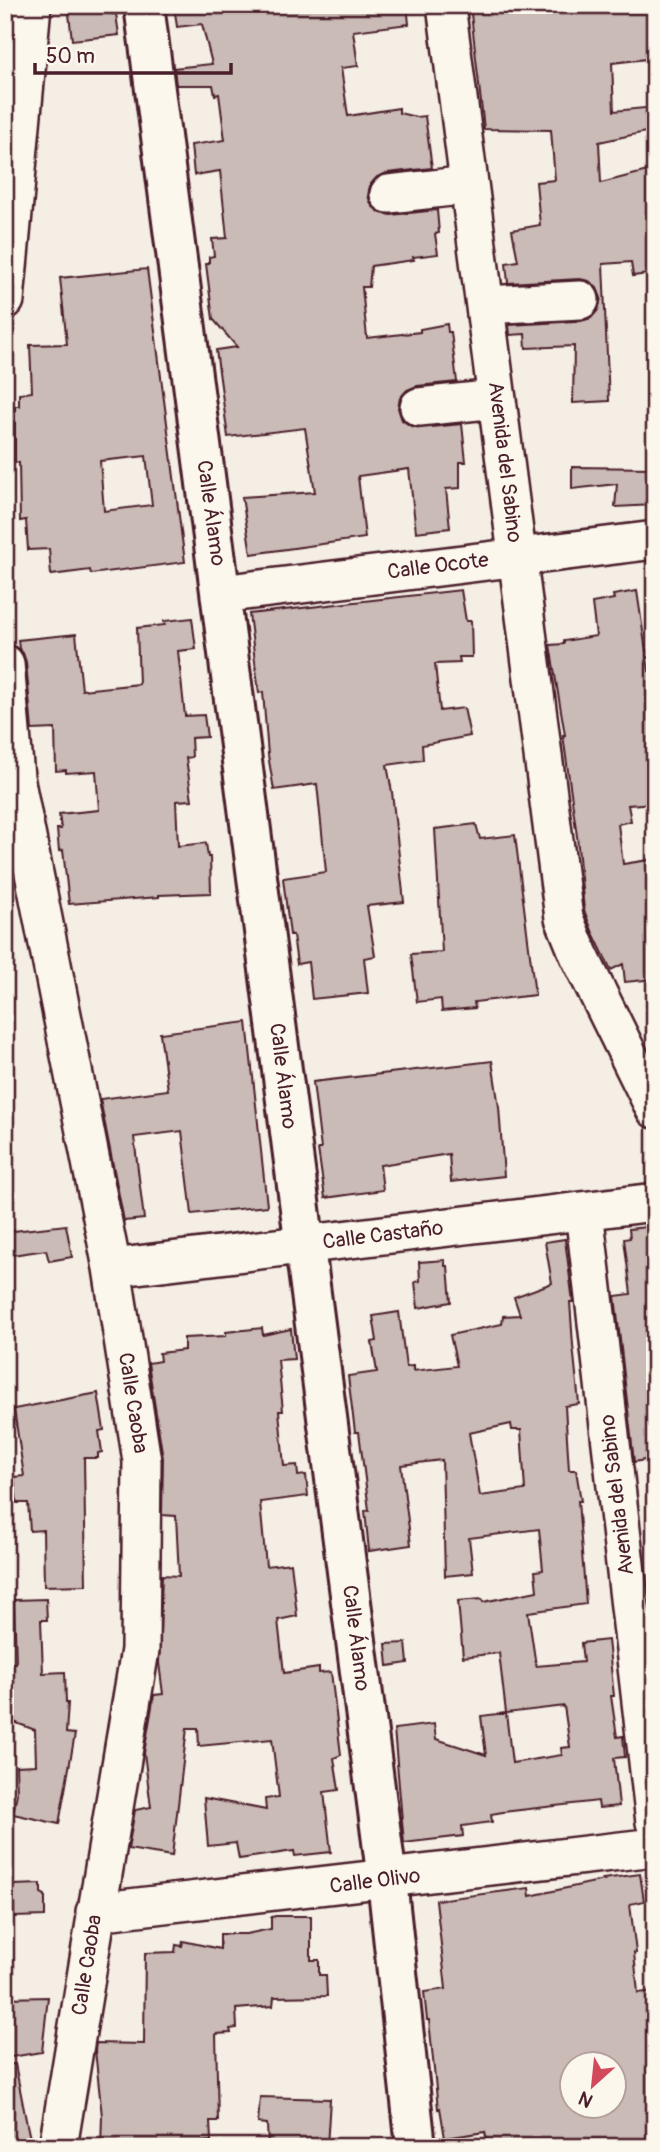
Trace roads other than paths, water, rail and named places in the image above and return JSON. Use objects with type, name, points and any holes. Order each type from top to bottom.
[{"type":"main road","name":"Calle Álamo","points":[[144,5],[387,1880],[416,2147]]},
{"type":"street","points":[[5,300],[32,5]]},
{"type":"street","name":"Avenida del Sabino","points":[[446,5],[564,918],[579,955],[655,1109]]},
{"type":"street","points":[[389,194],[469,185]]},
{"type":"street","points":[[485,305],[580,300]]},
{"type":"street","points":[[419,407],[497,399]]},
{"type":"street","name":"Calle Ocote","points":[[221,594],[655,540]]},
{"type":"street","name":"Calle Caoba","points":[[5,664],[15,777],[112,1268],[142,1461],[139,1650],[58,2147]]},
{"type":"street","name":"Calle Castaño","points":[[112,1268],[655,1202]]},
{"type":"street","name":"Avenida del Sabino","points":[[584,1211],[655,1822]]},
{"type":"street","name":"Calle Olivo","points":[[95,1912],[655,1847]]}]
